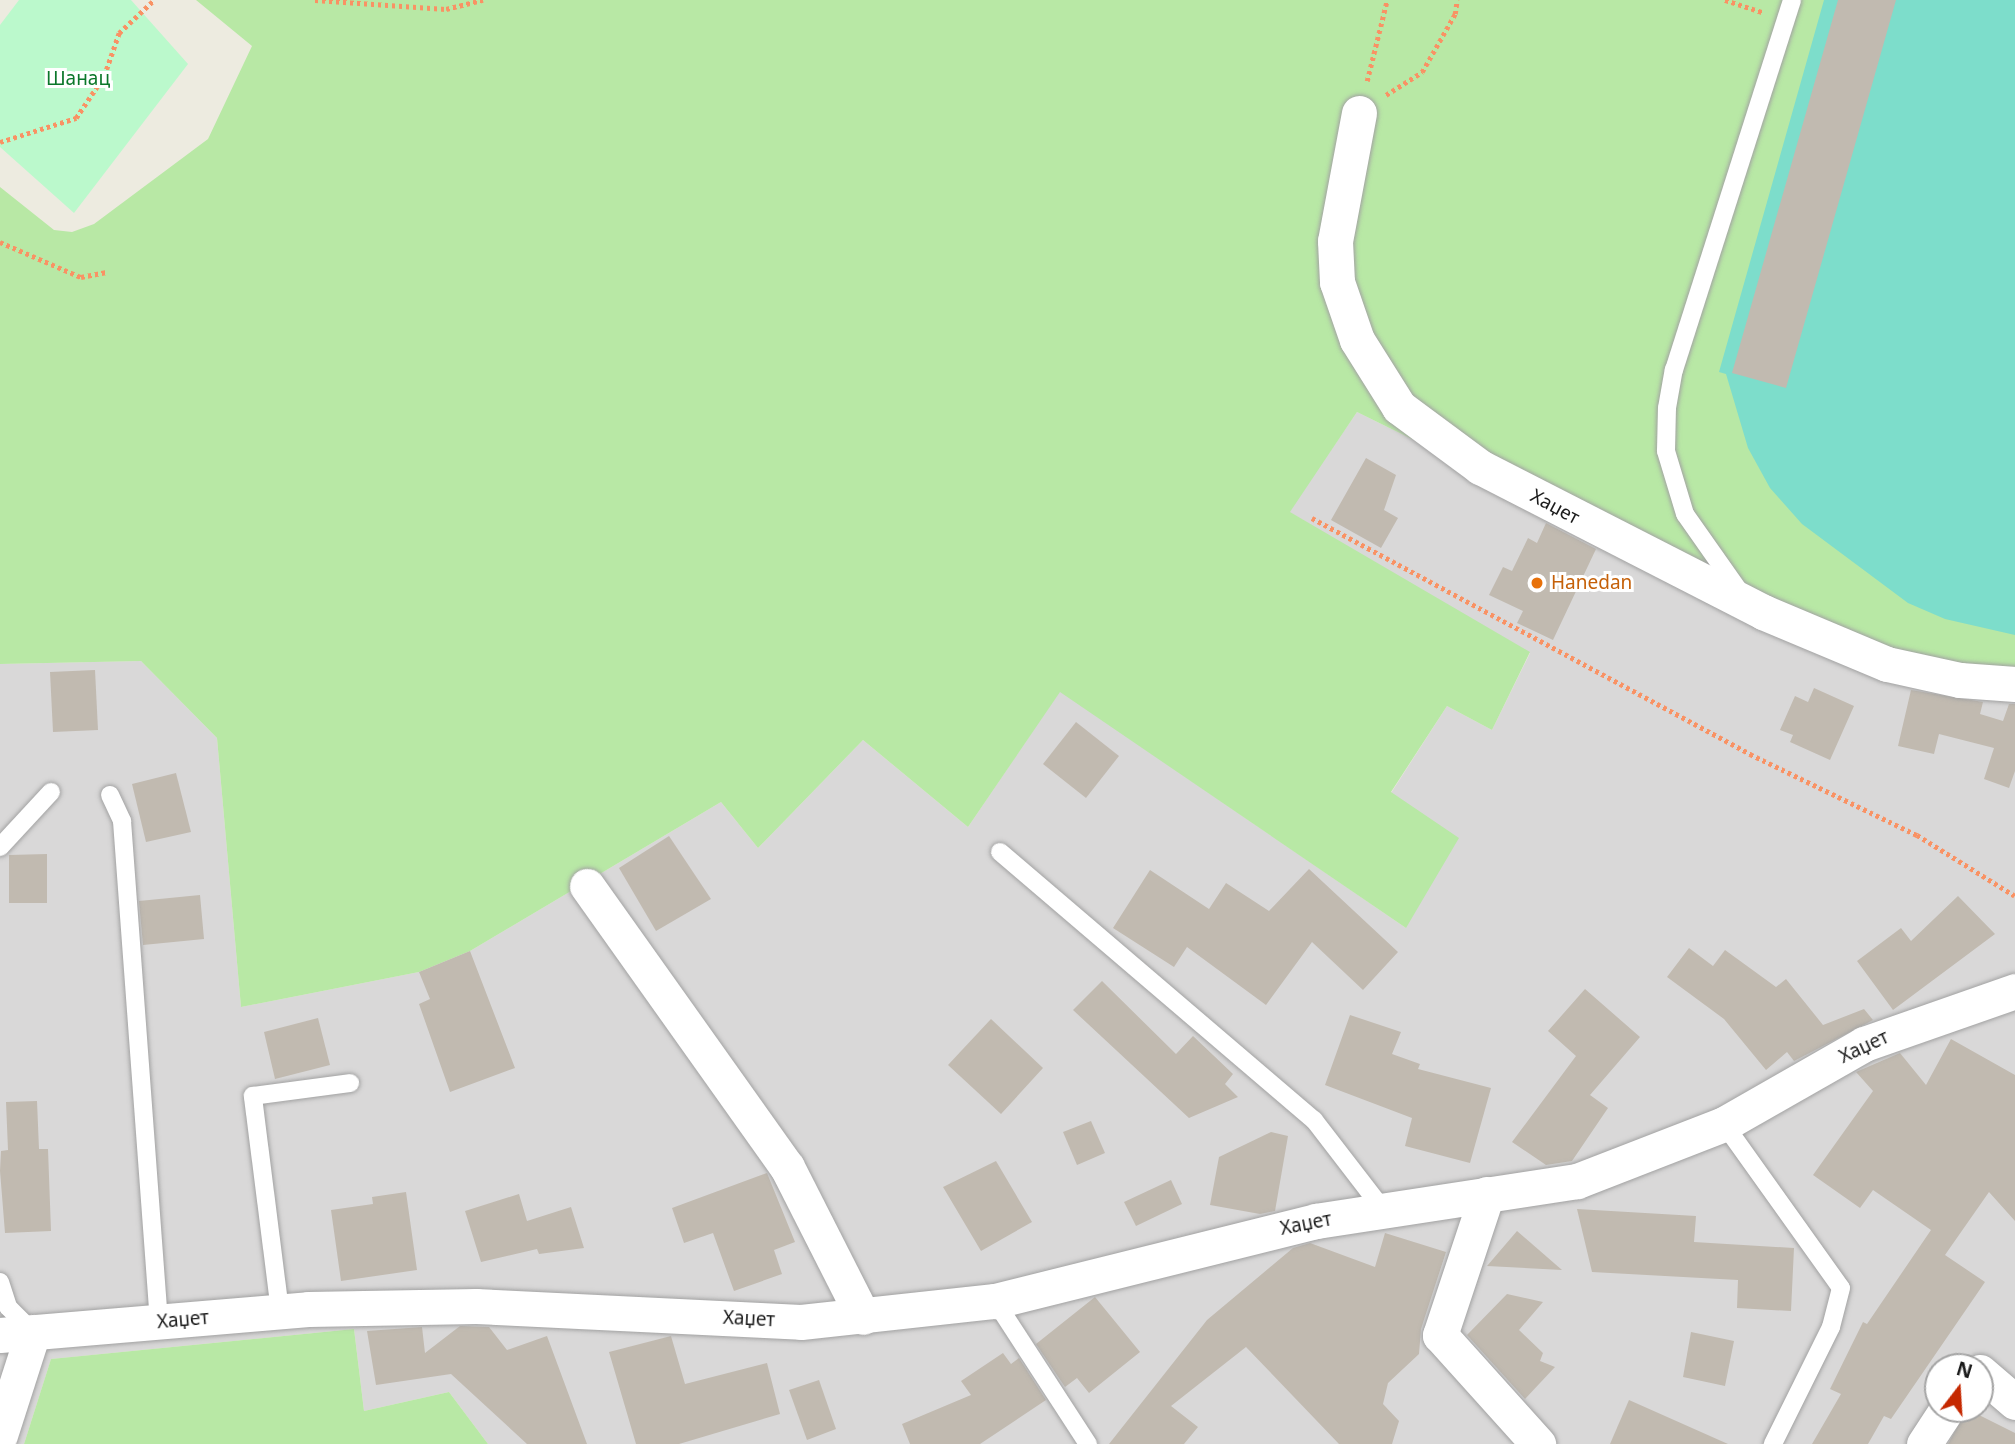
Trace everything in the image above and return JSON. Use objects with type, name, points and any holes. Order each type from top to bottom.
[{"type":"street","name":"Хаџет","points":[[1359,113],[1335,241],[1337,282],[1357,340],[1399,407],[1480,467],[1763,611],[1887,664],[1961,680],[2015,684]]},
{"type":"street","points":[[587,886],[787,1167],[863,1317]]},
{"type":"street","name":"Хаџет","points":[[16,1334],[280,1311],[476,1306],[801,1322],[995,1301],[1177,1252],[1384,1211],[1577,1181],[1724,1124],[1864,1044],[2015,991]]},
{"type":"street","points":[[1487,1194],[1440,1335],[1538,1444]]},
{"type":"street","points":[[0,1435],[16,1334]]},
{"type":"street","points":[[1994,1384],[2015,1402]]},
{"type":"street","points":[[1924,1444],[1938,1423]]},
{"type":"lane","points":[[1763,611],[1714,561],[1685,514],[1666,451],[1667,408],[1674,370],[1792,0]]},
{"type":"lane","points":[[0,847],[51,792]]},
{"type":"lane","points":[[110,795],[122,821],[159,1323]]},
{"type":"lane","points":[[1000,852],[1314,1119],[1384,1211]]},
{"type":"lane","points":[[280,1311],[253,1096],[350,1083]]},
{"type":"lane","points":[[1724,1124],[1841,1288],[1831,1327],[1773,1444]]},
{"type":"lane","points":[[0,1282],[16,1334]]},
{"type":"lane","points":[[995,1301],[1088,1444]]},
{"type":"path","points":[[0,142],[76,118],[104,76],[119,33],[154,0]]},
{"type":"path","points":[[315,0],[446,9],[483,0]]},
{"type":"path","points":[[1359,113],[1387,0]]},
{"type":"path","points":[[1359,113],[1422,72],[1455,14],[1457,0]]},
{"type":"path","points":[[0,242],[80,277],[107,272]]},
{"type":"path","points":[[1312,518],[1749,754],[1917,835],[2015,896]]},
{"type":"shaded area","points":[[1824,0],[2015,0],[2015,635],[1945,619],[1908,603],[1802,524],[1770,488],[1748,448],[1726,374],[1719,372]]},
{"type":"shaded area","points":[[1357,412],[1763,612],[2015,684],[2015,1444],[488,1444],[449,1392],[364,1411],[354,1329],[51,1359],[24,1444],[0,1444],[0,664],[141,661],[217,738],[241,1007],[419,972],[470,951],[721,802],[758,848],[863,740],[968,827],[1060,691],[1406,928],[1391,793],[1447,706],[1492,730],[1530,653],[1289,512]]},
{"type":"green space","name":"Шанац","points":[[19,0],[131,0],[188,64],[74,213],[0,147],[0,25]]},
{"type":"green space","points":[[196,0],[2015,0],[2015,684],[1763,612],[1357,412],[1290,512],[1530,652],[1492,730],[1447,706],[1391,792],[1459,838],[1406,928],[1060,692],[968,827],[863,740],[758,848],[721,802],[470,951],[419,972],[241,1007],[217,738],[141,661],[0,664],[0,187],[54,230],[72,232],[94,224],[208,139],[252,46]]},
{"type":"green space","points":[[354,1329],[364,1411],[449,1392],[488,1444],[24,1444],[51,1359]]},
{"type":"building","points":[[1838,0],[1896,0],[1786,388],[1732,373]]},
{"type":"building","points":[[1366,458],[1396,475],[1384,510],[1398,518],[1381,548],[1331,520]]},
{"type":"building","name":"Hanedan","points":[[1546,523],[1596,549],[1553,640],[1517,623],[1523,611],[1489,595],[1503,567],[1512,571],[1528,538],[1537,543]]},
{"type":"building","points":[[95,670],[98,730],[53,732],[50,672]]},
{"type":"building","points":[[1814,688],[1854,706],[1830,760],[1790,742],[1793,735],[1780,730],[1795,696],[1808,702]]},
{"type":"building","points":[[1911,690],[1983,702],[1980,714],[2003,721],[2009,704],[2015,704],[2015,771],[2009,788],[1984,779],[1994,748],[1939,734],[1934,754],[1898,746]]},
{"type":"building","points":[[1076,722],[1119,756],[1086,798],[1043,764]]},
{"type":"building","points":[[176,773],[191,832],[146,842],[132,784]]},
{"type":"building","points":[[669,836],[711,899],[656,931],[619,868]]},
{"type":"building","points":[[47,854],[47,903],[9,903],[9,855]]},
{"type":"building","points":[[1309,869],[1398,952],[1363,990],[1312,942],[1266,1005],[1187,947],[1174,967],[1113,928],[1150,870],[1209,909],[1226,883],[1269,911]]},
{"type":"building","points":[[200,895],[204,939],[143,945],[139,901]]},
{"type":"building","points":[[1958,896],[1995,934],[1893,1010],[1857,961],[1901,928],[1911,941]]},
{"type":"building","points":[[1689,948],[1713,966],[1725,950],[1776,987],[1786,979],[1823,1025],[1864,1009],[1873,1020],[1794,1061],[1787,1052],[1766,1070],[1724,1019],[1667,977]]},
{"type":"building","points":[[470,951],[515,1068],[450,1092],[419,1004],[430,999],[419,972]]},
{"type":"building","points":[[1102,981],[1176,1054],[1193,1036],[1233,1074],[1225,1084],[1238,1097],[1189,1118],[1073,1010]]},
{"type":"building","points":[[1585,989],[1640,1037],[1590,1095],[1608,1108],[1572,1161],[1546,1165],[1512,1142],[1576,1056],[1548,1031]]},
{"type":"building","points":[[1350,1015],[1401,1032],[1392,1054],[1420,1064],[1418,1069],[1491,1088],[1470,1163],[1405,1146],[1412,1118],[1325,1085]]},
{"type":"building","points":[[318,1018],[330,1065],[275,1079],[264,1032]]},
{"type":"building","points":[[991,1019],[1043,1068],[1001,1114],[948,1065]]},
{"type":"building","points":[[1951,1039],[2015,1075],[2015,1221],[1989,1192],[1945,1255],[1985,1282],[1936,1353],[1924,1353],[1924,1371],[1891,1419],[1884,1416],[1868,1444],[1812,1444],[1841,1394],[1830,1389],[1863,1322],[1867,1324],[1931,1230],[1873,1190],[1860,1208],[1813,1175],[1873,1091],[1856,1072],[1900,1053],[1926,1085]]},
{"type":"building","points":[[37,1101],[39,1149],[48,1149],[51,1231],[5,1233],[0,1171],[1,1151],[8,1150],[6,1102]]},
{"type":"building","points":[[1091,1121],[1105,1153],[1077,1165],[1063,1132]]},
{"type":"building","points":[[1271,1132],[1288,1136],[1275,1211],[1260,1214],[1210,1205],[1219,1157]]},
{"type":"building","points":[[996,1161],[1032,1222],[981,1251],[943,1187]]},
{"type":"building","points":[[767,1173],[795,1242],[774,1250],[782,1274],[734,1291],[713,1233],[684,1243],[672,1208]]},
{"type":"building","points":[[1171,1180],[1182,1204],[1136,1226],[1124,1202]]},
{"type":"building","points":[[406,1192],[417,1270],[341,1281],[331,1210],[373,1204],[372,1197]]},
{"type":"building","points":[[519,1194],[527,1221],[571,1207],[584,1248],[539,1254],[537,1249],[481,1262],[465,1211]]},
{"type":"building","points":[[1577,1209],[1696,1216],[1694,1242],[1794,1248],[1791,1311],[1737,1308],[1738,1280],[1592,1272]]},
{"type":"building","points":[[1517,1231],[1562,1270],[1487,1266]]},
{"type":"building","points":[[1385,1233],[1446,1252],[1421,1329],[1419,1354],[1388,1383],[1383,1404],[1399,1421],[1392,1444],[1339,1444],[1246,1347],[1171,1406],[1198,1427],[1184,1444],[1109,1444],[1207,1320],[1293,1248],[1310,1243],[1375,1267]]},
{"type":"building","points":[[1507,1294],[1543,1302],[1519,1330],[1543,1353],[1540,1361],[1555,1367],[1525,1399],[1467,1335]]},
{"type":"building","points":[[1095,1297],[1140,1352],[1089,1393],[1077,1378],[1065,1387],[1036,1344]]},
{"type":"building","points":[[460,1326],[489,1327],[507,1350],[547,1336],[587,1444],[527,1444],[451,1374],[376,1385],[367,1331],[422,1327],[425,1353]]},
{"type":"building","points":[[1691,1332],[1734,1341],[1725,1386],[1683,1377]]},
{"type":"building","points":[[671,1336],[685,1384],[767,1363],[780,1414],[679,1444],[636,1444],[609,1352]]},
{"type":"building","points":[[1003,1353],[1011,1364],[1019,1358],[1046,1400],[980,1444],[910,1444],[902,1424],[971,1395],[961,1381]]},
{"type":"building","points":[[819,1380],[836,1429],[807,1440],[789,1390]]},
{"type":"building","points":[[1629,1400],[1728,1444],[1610,1444]]},
{"type":"building","points":[[1994,1422],[2015,1433],[2015,1444],[1948,1444],[1959,1423]]},
{"type":"place","name":"Hanedan","points":[[1537,583]]}]
